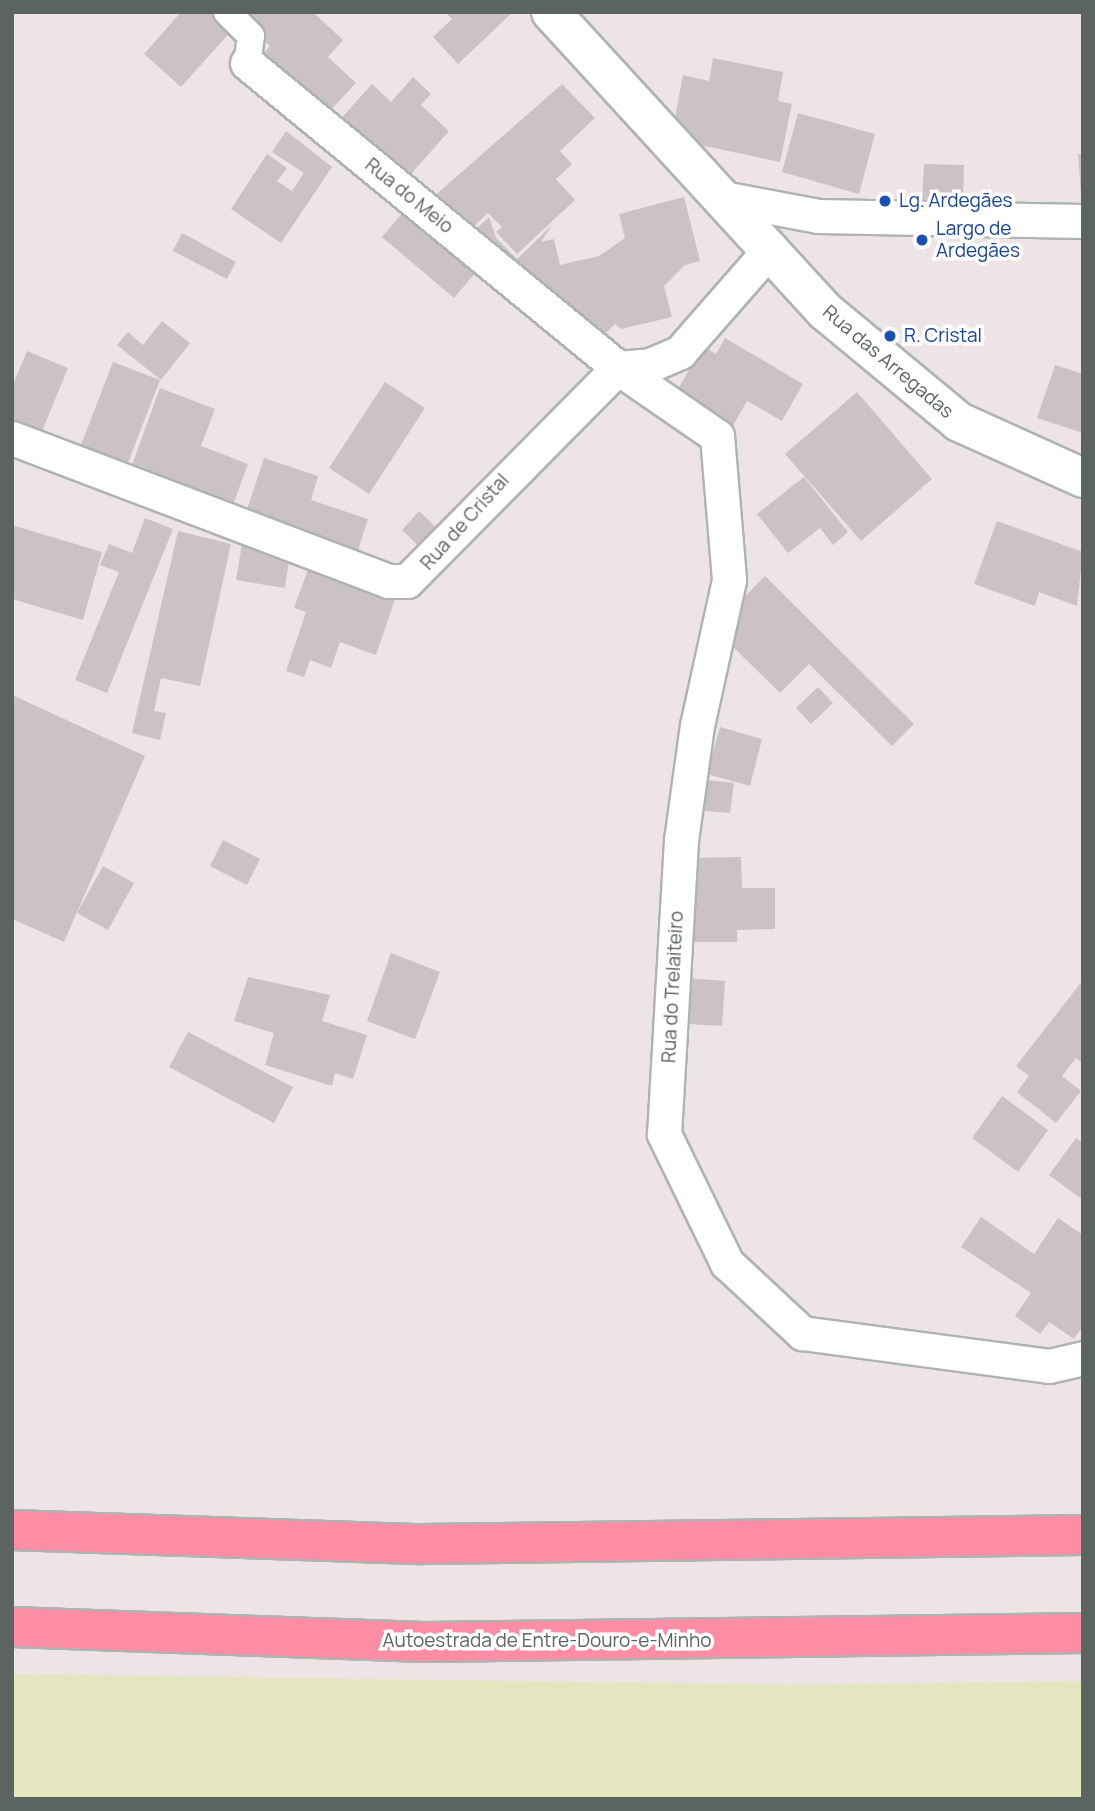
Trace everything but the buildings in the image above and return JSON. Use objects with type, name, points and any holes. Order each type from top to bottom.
[{"type":"highway","points":[[12,1530],[449,1544],[1083,1535]]},
{"type":"highway","name":"Autoestrada de Entre-Douro-e-Minho","points":[[12,1627],[424,1642],[1083,1633]]},
{"type":"street","name":"Rua do Meio","points":[[227,12],[251,36],[247,63],[618,368]]},
{"type":"street","name":"Rua das Arregadas","points":[[551,12],[651,129],[728,199],[825,311],[959,422],[1083,478]]},
{"type":"street","points":[[728,199],[818,216],[1083,221]]},
{"type":"street","points":[[618,368],[650,365],[680,352],[771,248]]},
{"type":"street","name":"Rua de Cristal","points":[[12,438],[388,581],[407,581],[618,368]]},
{"type":"street","name":"Rua do Trelaiteiro","points":[[618,368],[718,436],[729,580],[697,725],[681,840],[664,1134],[727,1262],[802,1333],[1049,1366],[1083,1358]]},
{"type":"green space","points":[[12,1674],[794,1685],[1083,1681],[1083,1799],[12,1799]]},
{"type":"place","name":"Lg. Ardegães","points":[[885,201]]},
{"type":"place","name":"Largo de Ardegães","points":[[922,240]]},
{"type":"place","name":"R. Cristal","points":[[890,336]]}]
